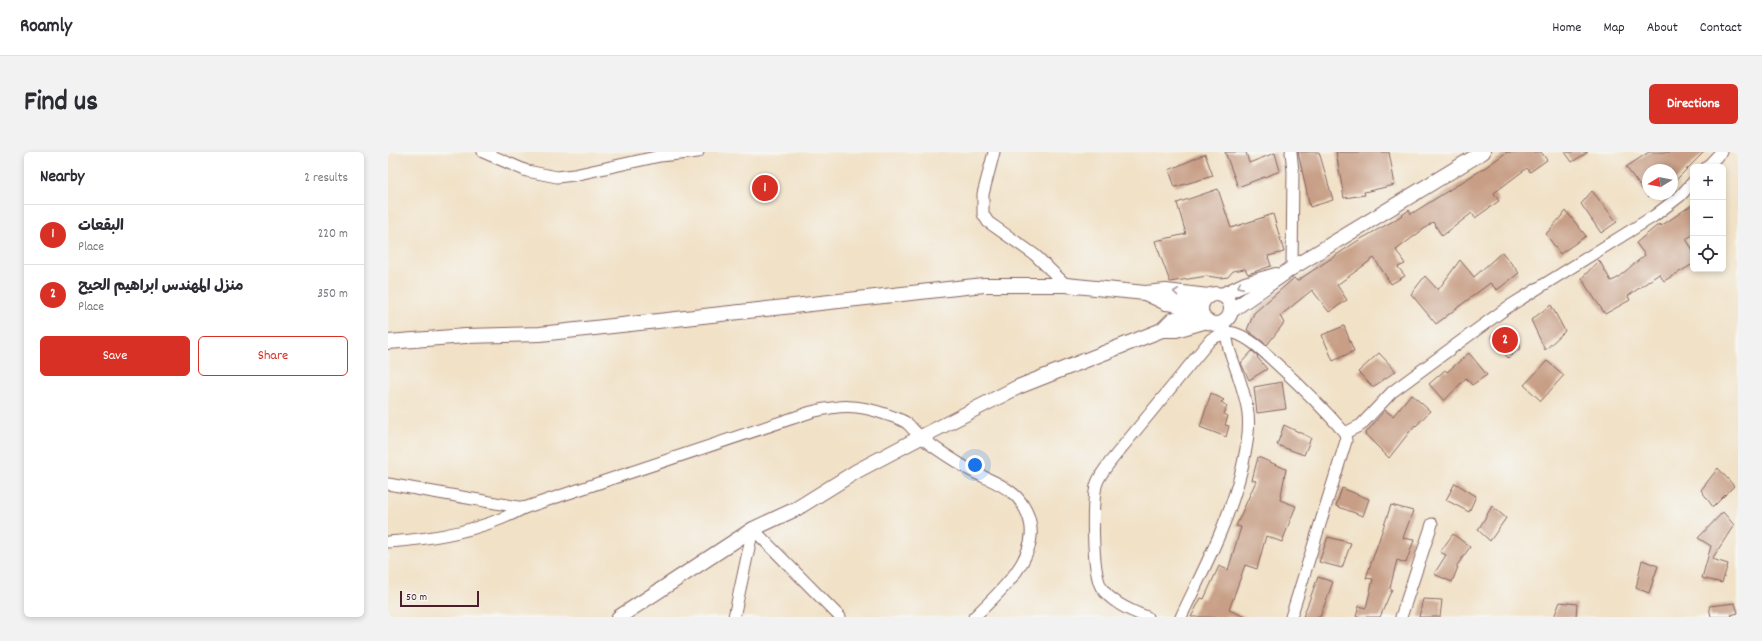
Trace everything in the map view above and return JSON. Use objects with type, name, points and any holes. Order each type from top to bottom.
[{"type":"street","points":[[483,152],[527,171],[557,177],[574,175],[660,156],[698,152]]},
{"type":"street","points":[[994,152],[983,194],[983,214],[988,222],[1035,255],[1066,285]]},
{"type":"street","points":[[1289,270],[1293,176],[1291,152]]},
{"type":"street","points":[[1146,617],[1110,598],[1101,586],[1095,561],[1094,520],[1096,485],[1110,462],[1227,322],[1289,270],[1483,152]]},
{"type":"street","points":[[1710,164],[1721,152]]},
{"type":"street","points":[[1344,433],[1361,425],[1392,392],[1514,303],[1654,216],[1680,196],[1690,185]]},
{"type":"street","points":[[619,617],[753,529],[796,509],[857,471],[921,437],[1018,387],[1162,330],[1176,330],[1204,308],[1213,294],[1222,295],[1245,284],[1289,270]]},
{"type":"street","points":[[388,342],[465,336],[540,334],[984,285],[1066,285],[1145,293],[1166,303],[1204,308]]},
{"type":"street","points":[[1181,617],[1216,545],[1235,495],[1245,455],[1248,432],[1248,414],[1244,396],[1229,347],[1227,322],[1229,302],[1222,295]]},
{"type":"street","points":[[1204,308],[1214,324],[1227,322]]},
{"type":"street","points":[[1227,322],[1233,333],[1244,337],[1263,351],[1315,399],[1344,433],[1346,441],[1291,617]]},
{"type":"street","points":[[388,542],[459,531],[508,516],[524,508],[811,412],[846,405],[885,414],[907,423],[921,437],[970,470],[1012,492],[1024,507],[1030,522],[1031,538],[1028,553],[996,596],[974,617]]},
{"type":"street","points":[[388,484],[524,508]]},
{"type":"street","points":[[1401,617],[1432,524]]},
{"type":"street","points":[[734,617],[753,529]]},
{"type":"street","points":[[753,529],[840,617]]},
{"type":"building","points":[[1225,152],[1246,152],[1249,163],[1275,153],[1280,171],[1238,187]]},
{"type":"building","points":[[1298,152],[1319,152],[1333,200],[1310,207]]},
{"type":"building","points":[[1336,152],[1389,152],[1395,185],[1364,192],[1365,195],[1344,198]]},
{"type":"building","points":[[1507,152],[1541,152],[1547,160],[1530,172],[1527,168],[1494,193],[1499,201],[1475,218],[1472,213],[1442,236],[1433,222],[1396,250],[1405,264],[1398,267],[1405,276],[1391,284],[1374,258],[1337,285],[1347,300],[1329,312],[1312,290],[1280,316],[1284,323],[1267,345],[1247,330],[1254,313],[1294,278],[1297,281],[1359,240],[1395,220],[1409,210],[1411,214],[1486,167]]},
{"type":"building","points":[[1565,152],[1588,152],[1572,162]]},
{"type":"building","points":[[1649,152],[1704,152],[1692,164],[1690,164],[1690,166],[1678,178],[1678,164],[1642,164],[1642,189],[1626,167]]},
{"type":"building","points":[[1205,154],[1213,176],[1175,187],[1169,170]]},
{"type":"building","points":[[1218,189],[1231,228],[1273,214],[1284,252],[1268,256],[1271,266],[1248,274],[1245,269],[1233,271],[1228,277],[1220,278],[1207,276],[1170,282],[1155,241],[1186,234],[1177,203]]},
{"type":"building","points":[[1592,191],[1617,222],[1601,233],[1581,204]]},
{"type":"building","points":[[1690,206],[1690,237],[1686,239],[1690,245],[1690,266],[1664,281],[1659,274],[1628,296],[1630,300],[1605,314],[1582,278],[1599,260],[1611,281],[1616,279],[1645,255],[1636,243],[1659,224],[1661,226]]},
{"type":"building","points":[[1566,211],[1586,236],[1560,254],[1546,234]]},
{"type":"building","points":[[1502,252],[1519,273],[1497,290],[1490,283],[1436,324],[1411,294],[1425,276],[1438,290],[1460,260],[1474,277]]},
{"type":"building","points":[[1551,305],[1565,331],[1545,350],[1531,320]]},
{"type":"building","points":[[1344,326],[1354,351],[1333,361],[1322,335]]},
{"type":"building","points":[[1504,326],[1521,348],[1508,358],[1491,336]]},
{"type":"building","points":[[1252,351],[1258,356],[1257,357],[1267,369],[1249,380],[1241,363]]},
{"type":"building","points":[[1379,353],[1396,371],[1373,387],[1358,372]]},
{"type":"building","points":[[1469,353],[1487,375],[1472,385],[1466,378],[1444,401],[1429,384],[1445,370],[1447,372]]},
{"type":"building","points":[[1547,361],[1564,375],[1541,401],[1524,385]]},
{"type":"building","points":[[1282,382],[1286,409],[1257,413],[1254,387]]},
{"type":"building","points":[[1211,393],[1224,400],[1221,402],[1227,406],[1224,414],[1228,416],[1225,425],[1229,426],[1226,437],[1200,427]]},
{"type":"building","points":[[1411,394],[1430,411],[1416,426],[1415,425],[1389,458],[1365,434],[1385,410],[1393,416]]},
{"type":"building","points":[[1284,425],[1311,438],[1304,455],[1277,445]]},
{"type":"building","points":[[1258,457],[1286,469],[1280,500],[1296,506],[1282,542],[1266,536],[1257,569],[1245,565],[1229,610],[1246,617],[1191,617],[1201,598],[1204,599],[1219,566],[1228,570],[1241,527],[1236,526],[1256,481],[1252,480]]},
{"type":"building","points":[[1718,468],[1734,486],[1713,507],[1701,490]]},
{"type":"building","points":[[1455,483],[1476,496],[1469,512],[1446,500]]},
{"type":"building","points":[[1342,488],[1369,499],[1363,516],[1336,506]]},
{"type":"building","points":[[1391,505],[1413,511],[1403,538],[1414,540],[1406,563],[1397,560],[1390,588],[1392,589],[1380,617],[1356,617],[1359,606],[1366,608],[1373,579],[1366,578]]},
{"type":"building","points":[[1492,506],[1506,518],[1490,541],[1478,530]]},
{"type":"building","points":[[1723,512],[1734,525],[1712,559],[1728,564],[1722,583],[1702,578],[1711,546],[1698,538]]},
{"type":"building","points":[[1453,534],[1470,547],[1456,567],[1458,567],[1452,582],[1434,574],[1446,555],[1440,552]]},
{"type":"building","points":[[1328,537],[1351,543],[1342,568],[1319,562]]},
{"type":"building","points":[[1642,560],[1658,566],[1649,593],[1636,588]]},
{"type":"building","points":[[1318,577],[1333,582],[1320,617],[1303,617]]},
{"type":"building","points":[[1423,599],[1442,600],[1440,617],[1419,617]]},
{"type":"building","points":[[1560,602],[1577,604],[1576,617],[1554,617]]},
{"type":"building","points":[[1735,603],[1738,613],[1731,615],[1733,617],[1711,617],[1709,606]]},
{"type":"place","name":"البقعات","points":[[765,188]]},
{"type":"place","name":"منزل المهندس ابراهيم الحيح","points":[[1505,340]]}]
